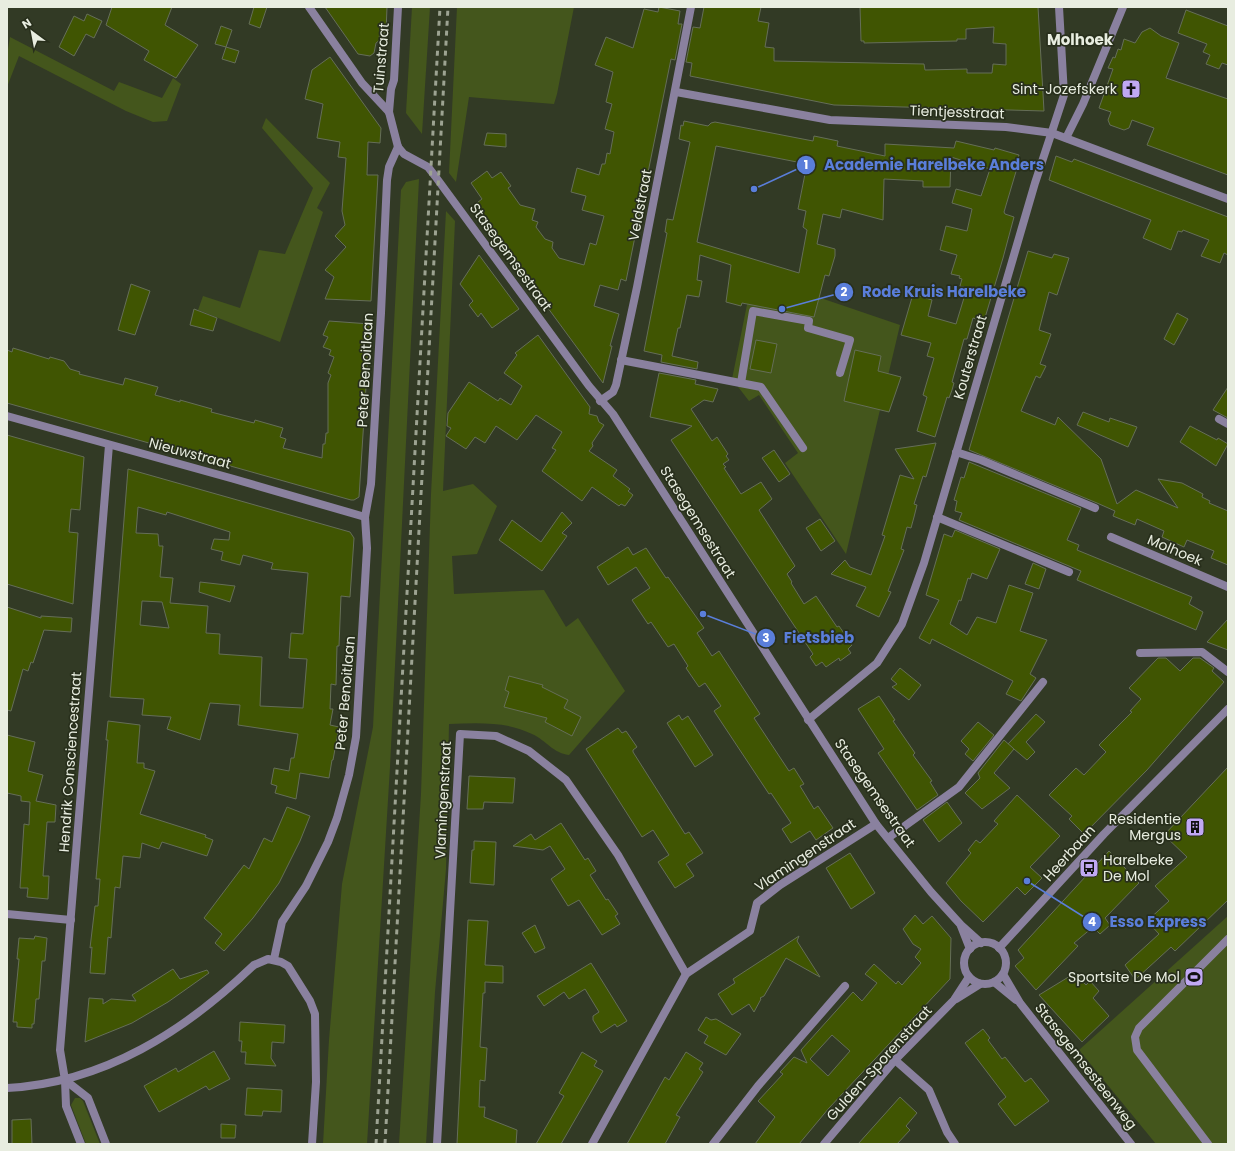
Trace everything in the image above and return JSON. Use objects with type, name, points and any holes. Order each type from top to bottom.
[{"type":"street","points":[[309,7],[362,83],[389,112],[398,147]]},
{"type":"street","name":"Tuinstraat","points":[[389,112],[391,89],[394,80],[398,7]]},
{"type":"street","name":"Veldstraat","points":[[600,401],[613,392],[621,360],[676,92],[691,7]]},
{"type":"street","name":"Kouterstraat","points":[[808,720],[877,663],[902,624],[924,562],[1035,183],[1064,95],[1059,7]]},
{"type":"street","points":[[1066,138],[1083,104],[1123,7]]},
{"type":"street","name":"Tientjesstraat","points":[[676,92],[830,120],[1006,127],[1052,133],[1228,199]]},
{"type":"street","name":"Stasegemsestraat","points":[[398,147],[404,154],[428,168],[435,176],[600,401],[619,422],[808,720],[876,824],[961,925],[981,943]]},
{"type":"street","name":"Peter Benoitlaan","points":[[274,959],[282,922],[306,886],[328,842],[337,818],[349,775],[356,736],[367,548],[365,517],[371,484],[387,180],[390,167],[398,147]]},
{"type":"street","points":[[741,384],[753,311],[809,321],[808,328],[850,340],[840,374]]},
{"type":"street","points":[[621,360],[761,387],[803,448]]},
{"type":"street","name":"Nieuwstraat","points":[[7,416],[365,517]]},
{"type":"street","points":[[1219,419],[1228,424]]},
{"type":"street","name":"Hendrik Consciencestraat","points":[[81,1144],[66,1106],[65,1080],[60,1050],[108,445]]},
{"type":"street","points":[[956,452],[981,460],[1095,508]]},
{"type":"street","points":[[937,517],[1069,572]]},
{"type":"street","name":"Molhoek","points":[[1111,537],[1228,587]]},
{"type":"street","points":[[1140,653],[1202,652],[1228,672]]},
{"type":"street","points":[[888,838],[959,787],[1044,682]]},
{"type":"street","name":"Heerbaan","points":[[999,948],[1104,834],[1228,709]]},
{"type":"street","name":"Vlamingenstraat","points":[[437,1144],[460,734],[496,736],[529,751],[566,780],[618,855],[686,974]]},
{"type":"street","name":"Vlamingenstraat","points":[[592,1144],[686,974],[750,931],[757,903],[780,885],[876,824]]},
{"type":"street","points":[[7,914],[71,920]]},
{"type":"street","name":"Stasegemsestraat","points":[[961,925],[970,949]]},
{"type":"street","points":[[1208,1144],[1137,1050],[1135,1037],[1139,1028],[1226,943],[1228,939]]},
{"type":"street","points":[[981,943],[999,948],[1004,957],[1005,964],[1003,974],[994,982],[980,984],[969,976],[964,968],[964,961],[970,949],[981,943]]},
{"type":"street","points":[[7,1088],[32,1086],[65,1080],[102,1068],[165,1037],[197,1015],[254,965],[262,960],[274,959],[288,966],[310,1001],[315,1014],[316,1082],[312,1144]]},
{"type":"street","name":"Stasegemsesteenweg","points":[[1003,974],[1020,1003],[1131,1144]]},
{"type":"street","name":"Gulden-Sporenstraat","points":[[824,1144],[895,1060],[954,1000],[969,976]]},
{"type":"street","name":"Stasegemsesteenweg","points":[[994,982],[1020,1003]]},
{"type":"street","name":"Gulden-Sporenstraat","points":[[954,1000],[980,984]]},
{"type":"street","points":[[713,1144],[758,1086],[845,986]]},
{"type":"street","points":[[895,1060],[929,1090],[947,1132],[955,1144]]},
{"type":"street","points":[[65,1080],[88,1098],[106,1144]]},
{"type":"green space","points":[[412,7],[430,7],[422,134],[406,113]]},
{"type":"green space","points":[[457,7],[574,7],[554,104],[469,97],[456,182],[449,173]]},
{"type":"green space","points":[[10,37],[114,91],[119,82],[162,98],[173,78],[181,84],[167,121],[153,122],[126,111],[19,56],[7,87],[7,55]]},
{"type":"green space","points":[[266,118],[330,183],[317,208],[323,212],[280,342],[198,310],[203,296],[240,308],[259,250],[285,254],[313,188],[262,128]]},
{"type":"green space","points":[[419,179],[390,767],[367,1144],[323,1144],[329,1040],[342,884],[373,727],[401,190],[406,182]]},
{"type":"green space","points":[[446,211],[455,221],[443,491],[473,484],[497,506],[477,554],[452,556],[454,594],[544,590],[566,627],[578,618],[625,691],[569,755],[559,752],[532,734],[512,727],[470,723],[449,724],[446,869],[435,992],[426,1144],[399,1144],[421,794],[431,494]]},
{"type":"green space","points":[[753,275],[900,325],[846,554],[785,463],[798,453],[759,395],[749,401],[732,379]]},
{"type":"green space","name":"Sportsite De Mol","points":[[1228,916],[1228,1144],[1156,1144],[1079,1050]]},
{"type":"green space","points":[[75,1098],[80,1098],[83,1101],[100,1144],[86,1144],[71,1105]]},
{"type":"building","points":[[112,7],[172,7],[165,25],[198,45],[176,78],[144,60],[149,51],[106,25]]},
{"type":"building","points":[[254,7],[267,7],[260,28],[249,24]]},
{"type":"building","points":[[325,7],[387,7],[386,32],[379,36],[381,39],[376,43],[374,53],[370,56],[358,54]]},
{"type":"building","points":[[659,7],[680,11],[678,24],[682,24],[675,60],[671,59],[626,281],[621,279],[618,290],[600,285],[594,306],[619,314],[610,346],[612,346],[603,383],[473,206],[482,199],[471,183],[487,171],[492,178],[501,172],[511,186],[508,188],[520,205],[535,209],[532,220],[538,222],[536,227],[545,239],[553,242],[552,248],[559,258],[584,265],[590,243],[596,245],[604,216],[582,210],[586,196],[571,192],[577,168],[599,175],[602,164],[605,164],[607,153],[610,154],[614,132],[605,129],[612,104],[606,102],[613,72],[595,65],[606,37],[633,48],[644,9],[658,12]]},
{"type":"building","points":[[704,7],[761,7],[758,21],[769,23],[765,47],[774,48],[774,61],[924,64],[925,70],[967,69],[967,73],[992,73],[993,64],[1006,65],[1006,44],[993,43],[994,27],[966,29],[966,39],[957,39],[957,41],[864,43],[864,41],[861,41],[860,7],[1038,7],[1044,111],[834,105],[690,76],[692,63],[686,62],[693,27],[700,28]]},
{"type":"building","points":[[1186,10],[1228,26],[1228,65],[1222,63],[1219,69],[1206,64],[1210,55],[1203,52],[1207,44],[1178,33]]},
{"type":"building","points":[[87,14],[102,21],[94,38],[86,34],[74,56],[59,47],[74,16],[84,21]]},
{"type":"building","points":[[221,26],[232,30],[226,47],[215,44]]},
{"type":"building","points":[[1150,28],[1161,36],[1179,43],[1166,78],[1228,99],[1228,175],[1147,145],[1154,128],[1132,120],[1129,128],[1124,130],[1110,125],[1108,120],[1111,112],[1099,108],[1113,69],[1108,68],[1113,57],[1115,58],[1118,49],[1121,50],[1124,39],[1135,43],[1142,32]]},
{"type":"building","points":[[226,47],[239,51],[235,63],[222,59]]},
{"type":"building","points":[[330,57],[381,128],[380,143],[368,142],[367,175],[378,175],[371,301],[325,299],[334,277],[325,270],[346,247],[335,236],[345,225],[342,211],[346,158],[338,157],[340,142],[317,138],[323,104],[305,99],[312,70]]},
{"type":"building","points":[[684,121],[708,126],[715,122],[813,141],[814,136],[838,141],[837,146],[885,156],[885,144],[954,148],[956,141],[994,150],[995,148],[1019,155],[1018,158],[1020,158],[1004,212],[1005,214],[1014,217],[1003,258],[984,321],[973,318],[967,339],[964,339],[952,382],[954,383],[952,390],[949,398],[947,397],[935,437],[917,431],[927,397],[923,395],[934,358],[927,356],[931,343],[901,335],[913,294],[932,300],[928,316],[956,324],[967,288],[960,286],[962,279],[959,278],[960,276],[951,274],[957,255],[940,250],[946,226],[967,231],[972,209],[952,203],[956,189],[981,196],[990,169],[951,157],[950,187],[923,187],[923,181],[884,179],[883,220],[842,209],[840,218],[823,214],[817,244],[835,249],[835,256],[829,276],[825,275],[814,317],[742,303],[741,306],[726,302],[731,265],[700,255],[697,280],[702,281],[699,297],[687,295],[672,356],[698,362],[697,369],[661,362],[662,355],[644,351],[667,233],[665,232],[667,219],[673,220],[690,142],[679,139],[681,125],[683,126]],"holes":[[[716,146],[807,164],[798,209],[806,211],[803,227],[807,230],[799,273],[697,242]]]},
{"type":"building","points":[[487,133],[506,134],[506,147],[484,145]]},
{"type":"building","points":[[1056,156],[1072,162],[1074,159],[1228,217],[1228,255],[1224,253],[1220,263],[1201,256],[1209,240],[1183,230],[1182,232],[1178,231],[1171,250],[1143,238],[1151,220],[1049,180]]},
{"type":"building","points":[[1028,251],[1052,258],[1054,254],[1069,258],[1057,295],[1049,292],[1039,330],[1051,334],[1040,364],[1046,366],[1040,378],[1036,376],[1021,411],[1055,425],[1058,417],[1101,459],[1117,504],[1136,490],[1178,508],[1158,479],[1182,483],[1203,494],[1202,497],[1210,501],[1209,503],[1228,511],[1228,565],[1211,558],[1214,551],[1187,540],[1184,547],[1162,537],[1164,531],[1137,519],[1135,525],[1113,516],[1115,511],[969,450]]},
{"type":"building","points":[[479,255],[519,309],[492,328],[481,313],[478,317],[469,305],[473,301],[460,284]]},
{"type":"building","points":[[131,284],[150,291],[135,335],[118,330]]},
{"type":"building","points":[[194,309],[217,318],[213,331],[190,325]]},
{"type":"building","points":[[1177,313],[1188,319],[1174,345],[1164,339]]},
{"type":"building","points":[[329,321],[370,324],[359,497],[354,500],[7,403],[7,350],[12,352],[13,348],[49,359],[50,357],[64,361],[70,369],[80,372],[79,374],[123,385],[125,378],[158,387],[155,395],[212,409],[211,412],[254,423],[255,420],[283,428],[280,437],[286,439],[283,448],[322,458],[323,444],[325,444],[326,433],[328,433],[328,383],[331,375],[328,373],[334,357],[329,355],[331,350],[323,347],[328,337],[323,335]]},
{"type":"building","points":[[538,335],[590,407],[589,414],[597,416],[599,422],[604,425],[592,443],[593,446],[589,451],[617,470],[613,476],[630,489],[628,491],[633,495],[625,506],[621,504],[619,506],[592,487],[582,501],[542,471],[556,450],[552,448],[562,432],[536,415],[517,440],[496,426],[485,443],[475,437],[466,449],[446,436],[451,428],[447,426],[448,413],[469,382],[498,401],[500,398],[511,405],[522,386],[504,373],[517,355],[515,353]]},
{"type":"building","points":[[756,340],[777,344],[771,373],[750,369]]},
{"type":"building","points":[[855,350],[881,356],[878,371],[901,377],[889,412],[844,401]]},
{"type":"building","points":[[659,373],[696,380],[695,384],[718,389],[713,402],[704,400],[691,409],[712,441],[717,437],[728,454],[726,456],[729,460],[723,464],[726,467],[724,468],[741,494],[761,482],[772,499],[759,510],[795,566],[787,574],[792,582],[791,583],[804,604],[816,596],[837,627],[839,626],[852,645],[848,649],[851,653],[840,661],[839,658],[826,667],[822,662],[816,666],[810,657],[813,654],[671,440],[692,426],[650,417]]},
{"type":"building","points":[[1228,387],[1228,418],[1213,410]]},
{"type":"building","points":[[1083,412],[1109,422],[1110,418],[1137,427],[1128,447],[1077,425]]},
{"type":"building","points":[[1190,426],[1228,444],[1216,466],[1180,442]]},
{"type":"building","points":[[7,435],[84,457],[80,510],[71,509],[69,532],[78,533],[73,604],[7,584]]},
{"type":"building","points":[[936,443],[926,477],[923,476],[914,504],[917,505],[911,528],[907,527],[901,549],[904,550],[888,591],[891,592],[879,617],[856,606],[866,587],[831,574],[845,560],[850,567],[871,575],[885,536],[882,535],[900,475],[914,479],[895,449]]},
{"type":"building","points":[[774,450],[790,474],[779,482],[762,458]]},
{"type":"building","points":[[969,462],[1081,508],[1067,540],[1079,545],[1077,550],[1192,597],[1189,604],[1203,612],[1196,630],[1077,580],[1081,571],[959,520],[962,513],[955,511],[957,501],[954,500],[961,477],[964,478]]},
{"type":"building","points":[[128,469],[350,532],[354,538],[350,597],[341,596],[336,685],[331,684],[330,709],[333,709],[330,725],[339,727],[329,778],[300,773],[296,799],[275,793],[277,786],[271,784],[274,768],[289,771],[291,758],[294,758],[298,734],[238,725],[240,705],[210,703],[200,740],[167,729],[171,717],[142,715],[144,699],[110,697]],"holes":[[[138,507],[166,515],[167,512],[230,532],[229,540],[214,539],[211,549],[223,552],[221,560],[240,565],[243,555],[273,563],[271,569],[308,573],[303,634],[291,633],[289,658],[307,659],[303,708],[260,706],[262,657],[219,654],[220,634],[206,633],[208,606],[170,603],[173,578],[160,577],[163,546],[159,546],[158,534],[136,533]],[[142,601],[162,602],[169,628],[140,625]]]},
{"type":"building","points":[[562,512],[572,523],[562,533],[567,536],[542,571],[499,540],[512,520],[541,542]]},
{"type":"building","points":[[820,519],[835,541],[821,551],[806,528]]},
{"type":"building","points":[[955,530],[1000,549],[987,579],[972,573],[970,579],[968,578],[961,601],[959,600],[950,624],[967,635],[977,617],[996,623],[1009,585],[1033,593],[1020,631],[1047,640],[1030,674],[1036,678],[1021,701],[1006,694],[1013,681],[932,639],[930,644],[919,638],[939,600],[926,595],[944,534],[952,537]]},
{"type":"building","points":[[628,547],[633,555],[646,548],[666,578],[668,577],[704,628],[697,633],[712,656],[719,651],[760,714],[754,718],[789,771],[794,768],[804,784],[800,786],[814,809],[818,806],[833,828],[816,840],[810,831],[791,843],[782,829],[791,823],[771,793],[769,794],[714,711],[721,706],[705,683],[699,687],[686,668],[688,666],[674,644],[668,647],[651,622],[648,624],[632,600],[650,588],[636,567],[608,585],[597,567]]},
{"type":"building","points":[[1033,563],[1046,569],[1039,589],[1025,584]]},
{"type":"building","points":[[200,582],[235,586],[230,602],[199,592]]},
{"type":"building","points":[[7,607],[41,618],[41,616],[72,618],[71,632],[44,630],[33,663],[31,662],[28,671],[23,669],[11,711],[7,710]]},
{"type":"building","points":[[1228,619],[1228,650],[1207,642]]},
{"type":"building","points":[[1158,658],[1166,658],[1180,671],[1193,658],[1200,658],[1214,668],[1212,671],[1224,682],[1147,770],[1084,834],[1069,819],[1072,816],[1049,795],[1076,768],[1084,775],[1106,752],[1099,745],[1132,712],[1130,711],[1141,699],[1129,688]]},
{"type":"building","points":[[900,668],[921,685],[909,700],[892,687],[897,684],[891,679]]},
{"type":"building","points":[[509,676],[543,685],[542,687],[568,700],[564,708],[581,717],[572,736],[545,722],[547,718],[504,707],[509,692],[505,690]]},
{"type":"building","points":[[879,696],[895,720],[893,721],[915,753],[913,755],[932,781],[930,782],[938,795],[917,810],[878,753],[884,749],[858,709]]},
{"type":"building","points":[[1036,714],[1045,722],[1026,742],[1035,752],[1027,760],[1008,744]]},
{"type":"building","points":[[679,715],[682,720],[688,716],[713,755],[695,767],[667,723]]},
{"type":"building","points":[[108,721],[140,725],[137,763],[144,763],[144,768],[155,771],[140,814],[206,835],[205,837],[213,840],[207,856],[162,842],[159,849],[142,843],[140,858],[123,856],[120,888],[115,887],[111,938],[108,937],[105,974],[90,973],[92,947],[90,948],[95,906],[98,906],[100,879],[96,879],[108,740],[106,740]]},
{"type":"building","points":[[978,722],[994,735],[973,761],[965,754],[969,749],[961,741]]},
{"type":"building","points":[[618,728],[622,733],[626,731],[637,747],[633,750],[633,752],[685,834],[689,832],[703,853],[686,864],[694,876],[675,888],[658,862],[669,855],[653,830],[642,837],[586,749]]},
{"type":"building","points":[[7,735],[35,742],[28,771],[43,775],[36,801],[56,805],[55,822],[47,822],[43,876],[49,876],[48,899],[27,897],[28,888],[20,888],[24,824],[29,825],[30,802],[21,801],[21,796],[7,793]]},
{"type":"building","points":[[1004,740],[1014,749],[994,773],[1010,788],[982,809],[965,793],[980,778],[978,773]]},
{"type":"building","points":[[1228,767],[1228,900],[1175,951],[1171,947],[1137,978],[1134,978],[1125,965],[1159,934],[1147,921],[1169,901],[1155,886],[1187,857],[1164,835]]},
{"type":"building","points":[[469,776],[515,778],[513,803],[484,802],[483,809],[467,809]]},
{"type":"building","points":[[1017,795],[1060,836],[1030,867],[1042,878],[1025,895],[1017,887],[983,922],[961,901],[946,883],[971,853],[968,850],[976,840],[980,843],[998,824],[994,821]]},
{"type":"building","points":[[947,802],[962,823],[939,842],[923,820]]},
{"type":"building","points":[[287,807],[310,816],[300,841],[279,883],[253,918],[224,951],[215,943],[222,934],[204,918],[244,865],[249,869],[264,838],[272,842]]},
{"type":"building","points":[[561,823],[585,860],[588,858],[596,871],[590,875],[606,900],[608,899],[618,914],[615,916],[620,924],[602,935],[579,900],[568,906],[551,879],[565,869],[550,846],[543,850],[513,846],[531,834],[535,840]]},
{"type":"building","points":[[474,841],[496,842],[494,885],[470,883]]},
{"type":"building","points":[[1109,851],[1139,883],[1105,918],[1110,925],[1100,934],[1093,927],[1074,943],[1078,946],[1036,990],[1015,966],[1024,958],[1018,950]]},
{"type":"building","points":[[850,853],[875,893],[851,909],[826,868]]},
{"type":"building","points":[[915,915],[923,924],[932,916],[951,938],[950,979],[829,1108],[799,1144],[755,1144],[775,1117],[758,1101],[783,1074],[780,1072],[794,1057],[807,1063],[801,1050],[853,992],[862,1001],[877,983],[865,974],[874,964],[896,984],[898,981],[902,985],[921,963],[915,957],[921,949],[913,944],[903,929]],"holes":[[[832,1035],[850,1051],[828,1076],[810,1059]]]},
{"type":"building","points":[[468,920],[488,921],[485,965],[503,966],[503,983],[485,982],[485,993],[483,993],[480,1047],[487,1048],[485,1081],[480,1080],[479,1107],[485,1107],[484,1117],[517,1130],[516,1144],[457,1144]]},
{"type":"building","points":[[535,925],[545,948],[535,953],[522,933]]},
{"type":"building","points":[[35,936],[47,938],[45,961],[42,961],[39,999],[36,999],[34,1024],[32,1024],[32,1028],[17,1027],[17,1022],[13,1022],[19,959],[17,959],[19,938],[34,939]]},
{"type":"building","points":[[799,936],[797,941],[820,977],[786,958],[764,996],[760,998],[761,999],[754,1012],[749,1004],[732,1015],[718,994],[735,983],[733,979]]},
{"type":"building","points":[[591,963],[627,1021],[617,1027],[615,1024],[601,1033],[593,1020],[593,1016],[599,1012],[585,989],[569,999],[564,992],[544,1006],[537,996]]},
{"type":"building","points":[[173,969],[180,979],[207,970],[209,973],[168,1002],[132,1023],[85,1042],[89,998],[103,999],[103,1004],[111,999],[136,1001],[132,995]]},
{"type":"building","points":[[1075,973],[1086,985],[1090,981],[1099,991],[1093,998],[1109,1016],[1082,1042],[1039,995]]},
{"type":"building","points":[[706,1017],[711,1020],[716,1019],[741,1034],[726,1055],[704,1043],[708,1036],[698,1030]]},
{"type":"building","points":[[240,1022],[285,1025],[284,1043],[272,1042],[271,1058],[276,1066],[245,1064],[246,1052],[241,1052],[242,1041],[239,1041]]},
{"type":"building","points":[[983,1029],[990,1038],[988,1040],[1002,1059],[1005,1057],[1025,1082],[1031,1078],[1049,1101],[1015,1126],[998,1104],[1006,1097],[965,1043]]},
{"type":"building","points":[[214,1051],[230,1079],[209,1090],[206,1086],[159,1112],[144,1086],[176,1068],[178,1072]]},
{"type":"building","points":[[582,1052],[597,1061],[594,1066],[603,1071],[561,1144],[536,1144],[564,1096],[559,1093]]},
{"type":"building","points":[[686,1052],[703,1063],[699,1069],[703,1072],[676,1115],[680,1117],[665,1144],[627,1144],[665,1077],[669,1080]]},
{"type":"building","points":[[247,1088],[282,1090],[281,1112],[263,1111],[262,1116],[245,1115]]},
{"type":"building","points":[[900,1097],[917,1113],[906,1126],[910,1130],[897,1144],[858,1144]]},
{"type":"building","points":[[31,1119],[32,1144],[12,1144],[12,1120]]},
{"type":"building","points":[[221,1124],[236,1125],[235,1138],[221,1138]]},
{"type":"railway","points":[[376,1144],[440,7]]},
{"type":"railway","points":[[385,1144],[448,7]]},
{"type":"place","name":"Sint-Jozefskerk","points":[[1131,89]]},
{"type":"place","name":"Academie Harelbeke Anders","points":[[754,189]]},
{"type":"place","name":"Rode Kruis Harelbeke","points":[[782,309]]},
{"type":"place","name":"Fietsbieb","points":[[703,614]]},
{"type":"place","name":"Residentie Mergus","points":[[1195,827]]},
{"type":"place","name":"Harelbeke De Mol","points":[[1089,868]]},
{"type":"place","name":"Esso Express","points":[[1027,881]]},
{"type":"place","name":"Sportsite De Mol","points":[[1194,977]]},
{"type":"district","name":"Molhoek","points":[[1080,40]]}]
